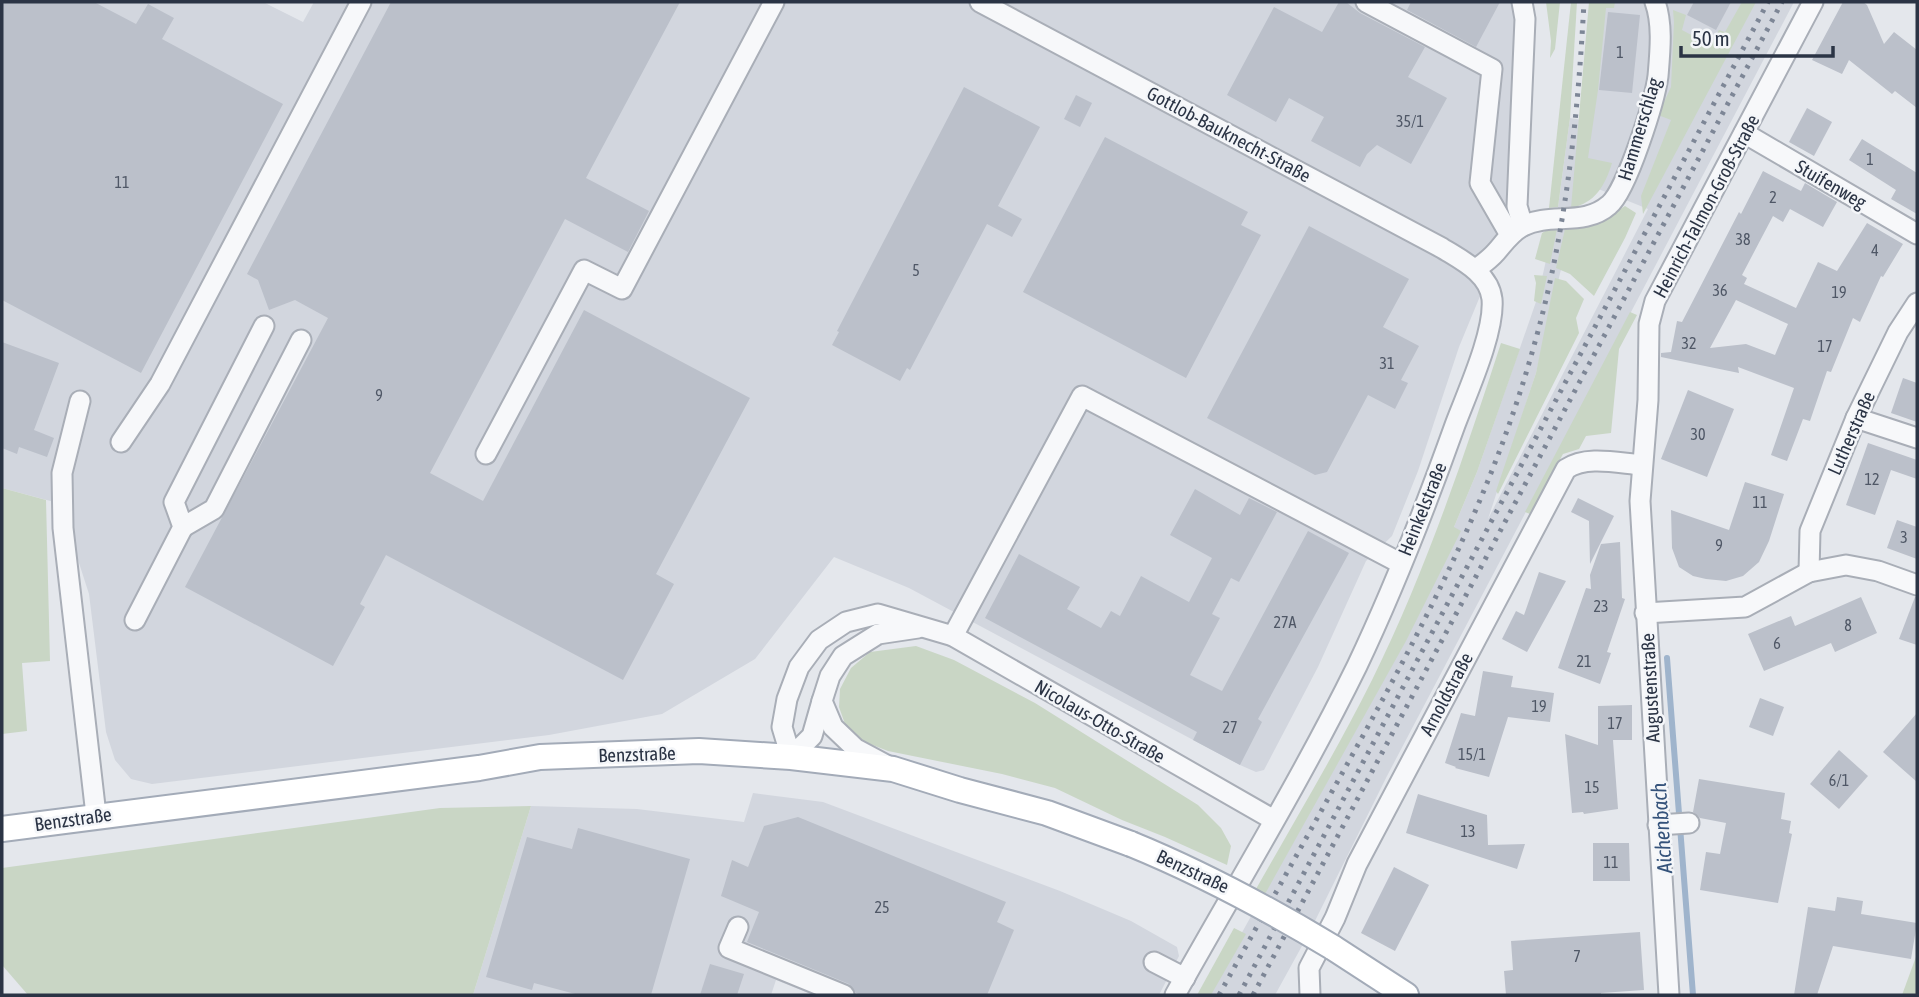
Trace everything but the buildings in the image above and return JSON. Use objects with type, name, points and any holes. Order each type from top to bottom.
[{"type":"main road","name":"Benzstraße","points":[[2,829],[479,768],[540,757],[699,751],[791,757],[893,769],[1046,813],[1188,867],[1257,902],[1406,995]]},
{"type":"main road","name":"Benzstraße","points":[[479,768],[522,772],[703,766],[810,775],[890,786],[960,790]]},
{"type":"street","points":[[121,442],[160,384],[361,2]]},
{"type":"street","points":[[486,454],[584,270],[622,289],[774,2]]},
{"type":"street","name":"Gottlob-Bauknecht-Straße","points":[[980,2],[1442,248],[1476,269]]},
{"type":"street","points":[[1366,2],[1492,69],[1480,183],[1517,230]]},
{"type":"street","points":[[1476,269],[1517,230],[1525,19],[1522,2]]},
{"type":"street","name":"Hammerschlag","points":[[1517,230],[1542,221],[1591,216],[1611,204],[1624,182],[1657,78],[1660,17],[1655,2]]},
{"type":"street","name":"Heinrich-Talmon-Groß-Straße","points":[[1642,465],[1648,400],[1649,324],[1655,301],[1814,2]]},
{"type":"street","name":"Stuifenweg","points":[[1744,133],[1917,234]]},
{"type":"street","name":"Heinkelstraße","points":[[1175,995],[1275,820],[1357,665],[1434,483],[1492,310],[1492,296],[1476,269]]},
{"type":"street","name":"Lutherstraße","points":[[1809,572],[1810,531],[1856,418],[1898,332],[1917,303]]},
{"type":"street","points":[[183,527],[174,502],[264,326]]},
{"type":"street","points":[[135,620],[183,527],[214,509],[301,340]]},
{"type":"street","points":[[953,636],[1082,396],[1400,563]]},
{"type":"street","points":[[80,401],[62,473],[63,514],[96,816]]},
{"type":"street","points":[[1856,418],[1917,438]]},
{"type":"street","name":"Arnoldstraße","points":[[1310,995],[1309,968],[1335,918],[1357,864],[1566,469],[1585,460],[1642,465]]},
{"type":"street","name":"Augustenstraße","points":[[1642,465],[1640,501],[1645,612],[1663,825],[1669,995]]},
{"type":"street","points":[[1645,612],[1745,607],[1809,572],[1846,565],[1878,571],[1917,585]]},
{"type":"street","name":"Nicolaus-Otto-Straße","points":[[923,627],[878,634],[843,656],[830,676],[812,736],[791,757],[782,727],[787,699],[799,667],[820,640],[846,622],[878,614],[923,627],[953,636],[1275,820]]},
{"type":"street","points":[[822,701],[833,727],[856,749],[893,769]]},
{"type":"street","points":[[1663,825],[1689,823]]},
{"type":"street","points":[[737,927],[729,948],[844,995]]},
{"type":"street","points":[[1154,962],[1185,978]]},
{"type":"shaded area","points":[[2,2],[263,2],[303,22],[314,2],[1533,2],[1536,20],[1526,185],[1459,347],[1418,471],[1392,536],[1366,561],[1318,667],[1264,770],[1256,772],[1240,765],[909,588],[834,557],[755,659],[662,714],[549,735],[152,784],[131,779],[115,760],[106,732],[89,594],[69,532],[69,506],[2,488]]},
{"type":"shaded area","points":[[1592,2],[1794,2],[1387,776],[1275,995],[1207,995],[1367,709],[1454,527],[1477,472],[1538,296],[1558,207],[1570,118],[1582,120]],"holes":[[[1576,180],[1648,209],[1488,519],[1536,373],[1570,232]]]},
{"type":"shaded area","points":[[753,793],[823,802],[1060,891],[1131,921],[1177,947],[1179,956],[1159,995],[813,995],[776,980],[771,995],[473,995],[531,806],[637,809],[744,822]]},
{"type":"green space","points":[[1546,2],[1560,2],[1555,49],[1550,58],[1551,41]]},
{"type":"green space","points":[[1571,2],[1577,2],[1570,118],[1558,207],[1549,208]]},
{"type":"green space","points":[[1589,2],[1615,2],[1614,8],[1606,8],[1588,158],[1612,163],[1606,179],[1593,198],[1571,208]]},
{"type":"green space","points":[[1742,2],[1756,2],[1643,214],[1641,196],[1671,120],[1658,115],[1671,87],[1673,10],[1686,15],[1682,30],[1710,45],[1719,30],[1725,32]]},
{"type":"green space","points":[[1625,206],[1636,213],[1594,296],[1570,274],[1556,268],[1565,229],[1596,225]]},
{"type":"green space","points":[[1557,229],[1550,264],[1535,259],[1542,233]]},
{"type":"green space","points":[[1534,275],[1547,276],[1541,304],[1534,301]]},
{"type":"green space","points":[[1555,278],[1566,281],[1584,299],[1576,318],[1579,333],[1498,494],[1496,491],[1536,373]]},
{"type":"green space","points":[[1630,312],[1637,315],[1619,349],[1611,433],[1586,436],[1579,449],[1563,454],[1530,514],[1525,512]]},
{"type":"green space","points":[[1501,343],[1520,349],[1477,472],[1454,527],[1461,531],[1406,641],[1265,894],[1256,889],[1358,707],[1409,598],[1458,472]]},
{"type":"green space","points":[[2,488],[46,500],[50,661],[22,663],[27,731],[2,734]]},
{"type":"green space","points":[[916,646],[954,660],[1035,703],[1198,805],[1221,828],[1231,846],[1227,865],[1055,788],[1002,774],[888,751],[860,740],[845,724],[839,707],[840,689],[851,668],[870,652]]},
{"type":"green space","points":[[531,806],[473,995],[28,995],[2,965],[2,868],[440,808]]},
{"type":"green space","points":[[1234,928],[1246,934],[1211,995],[1197,995]]},
{"type":"green space","points":[[1917,954],[1917,995],[1902,995]]},
{"type":"waterway","name":"Aichenbach","points":[[1667,658],[1693,995]]},
{"type":"railway","points":[[1219,995],[1412,644],[1459,547],[1501,447],[1535,342],[1563,216],[1574,131],[1584,2]]},
{"type":"railway","points":[[1239,995],[1768,2]]},
{"type":"railway","points":[[1253,995],[1782,2]]}]
